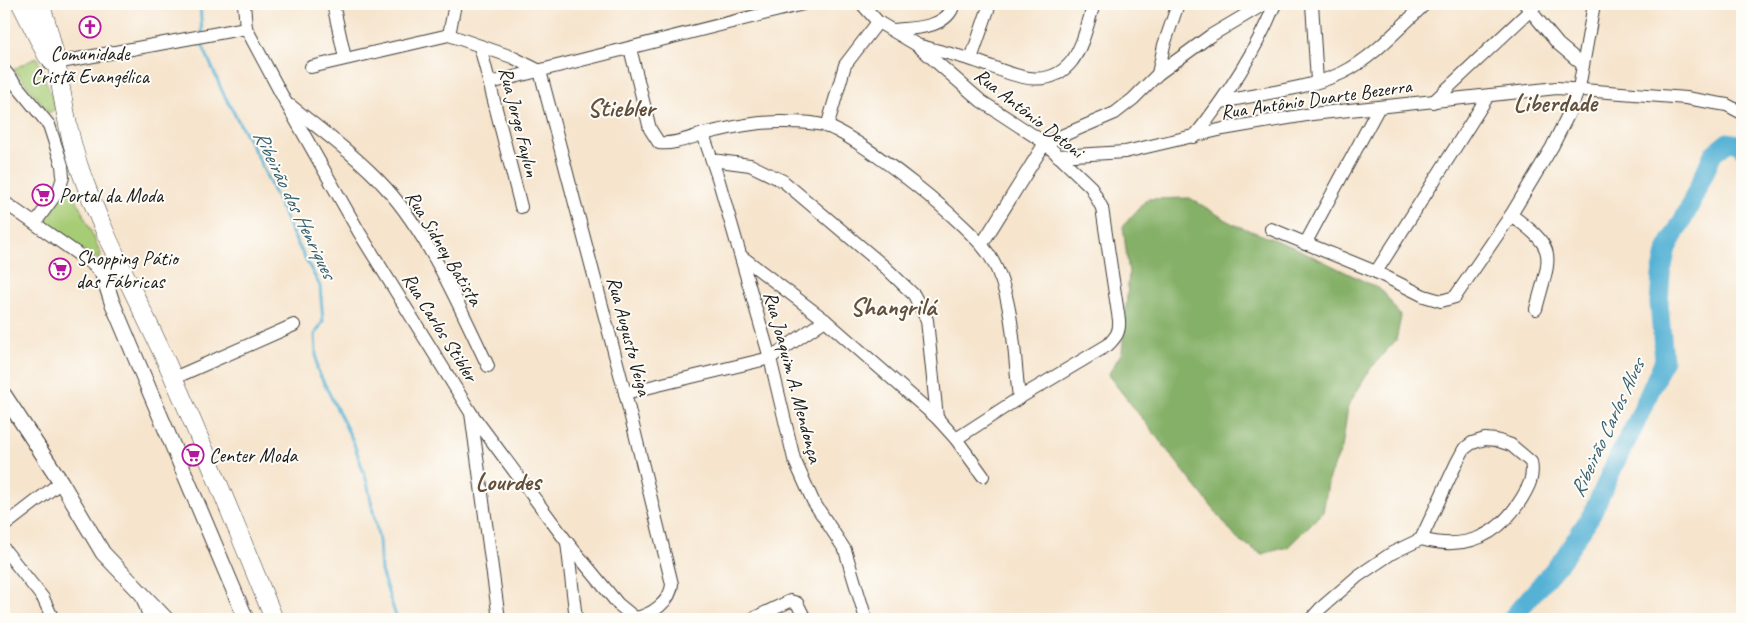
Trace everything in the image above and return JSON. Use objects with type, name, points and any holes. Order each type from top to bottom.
[{"type":"main road","points":[[21,4],[55,67]]},
{"type":"main road","points":[[40,4],[81,172],[174,378],[274,619]]},
{"type":"street","points":[[55,67],[246,28],[244,4]]},
{"type":"street","points":[[333,4],[345,58]]},
{"type":"street","points":[[449,35],[455,4]]},
{"type":"street","points":[[490,83],[803,4]]},
{"type":"street","points":[[862,4],[878,22],[917,46],[971,59],[1029,79],[1053,75],[1064,69],[1072,60],[1094,4]]},
{"type":"street","points":[[893,30],[938,22],[946,16],[954,4]]},
{"type":"street","points":[[971,59],[990,4]]},
{"type":"street","points":[[1158,74],[1164,45],[1178,4]]},
{"type":"street","points":[[1194,137],[1222,102],[1261,38],[1275,4]]},
{"type":"street","points":[[1312,4],[1317,82]]},
{"type":"street","points":[[1222,102],[1317,82],[1342,72],[1366,56],[1425,4]]},
{"type":"street","points":[[1271,229],[1376,272],[1424,296],[1441,301],[1455,297],[1511,215],[1552,147],[1580,88],[1594,4]]},
{"type":"street","points":[[982,244],[1045,143],[1115,113],[1133,100],[1158,74],[1210,36],[1259,6]]},
{"type":"street","points":[[1433,102],[1531,6],[1558,44],[1583,65]]},
{"type":"street","points":[[827,127],[845,65],[878,22]]},
{"type":"street","name":"Rua Carlos Stibler","points":[[246,28],[359,232],[471,413],[498,619]]},
{"type":"street","points":[[310,67],[449,35],[512,57],[540,71]]},
{"type":"street","name":"Rua Jorge Faylun","points":[[480,46],[521,207]]},
{"type":"street","name":"Rua Antônio Detoni","points":[[917,46],[981,101],[1045,143],[1091,187],[1102,208],[1120,328],[1116,337],[1108,345],[1019,398]]},
{"type":"street","points":[[630,48],[650,129],[656,141],[663,144],[758,123],[783,121],[827,127],[860,145],[913,183],[982,244],[992,258],[1004,289],[1019,398],[956,439]]},
{"type":"street","name":"Rua Augusto Veiga","points":[[540,71],[625,393],[672,584],[670,596],[659,607],[642,617],[630,615],[618,604],[568,542]]},
{"type":"street","points":[[5,73],[49,125],[62,165],[63,176],[59,190],[35,223]]},
{"type":"street","name":"Rua Antônio Duarte Bezerra","points":[[1058,156],[1125,152],[1223,129],[1312,114],[1557,88],[1580,88],[1686,98],[1728,106],[1742,113]]},
{"type":"street","points":[[1376,272],[1488,96]]},
{"type":"street","name":"Rua Sidney Batista","points":[[285,101],[370,170],[406,214],[436,264],[488,366]]},
{"type":"street","points":[[1305,244],[1379,107]]},
{"type":"street","name":"Rua Joaquim A. Mendonça","points":[[703,134],[770,358],[794,459],[805,487],[846,550],[866,619]]},
{"type":"street","points":[[712,160],[750,165],[783,181],[886,268],[914,295],[927,320],[936,418]]},
{"type":"street","points":[[4,202],[92,264],[103,275],[112,302],[246,619]]},
{"type":"street","points":[[1511,215],[1535,232],[1547,247],[1548,259],[1536,309]]},
{"type":"street","points":[[741,256],[825,320],[936,418],[956,439],[983,476]]},
{"type":"street","points":[[103,275],[120,262]]},
{"type":"street","points":[[625,393],[770,358],[825,320]]},
{"type":"street","points":[[174,378],[294,325]]},
{"type":"street","points":[[4,395],[61,482],[103,553],[166,619]]},
{"type":"street","points":[[471,413],[568,542],[576,619]]},
{"type":"street","points":[[1311,619],[1358,576],[1392,553],[1421,539],[1457,462],[1464,449],[1472,443],[1485,439],[1496,440],[1511,446],[1531,462],[1530,484],[1514,510],[1499,528],[1485,536],[1462,542],[1438,544],[1421,539]]},
{"type":"street","points":[[4,526],[61,482]]},
{"type":"street","points":[[4,549],[43,598],[53,619]]},
{"type":"street","points":[[141,594],[150,619]]},
{"type":"street","points":[[752,619],[786,602],[798,603],[805,619]]},
{"type":"green space","points":[[37,57],[56,108],[49,113],[14,69]]},
{"type":"green space","points":[[69,182],[101,254],[99,260],[37,222]]},
{"type":"green space","points":[[1190,198],[1233,224],[1296,248],[1382,290],[1401,317],[1396,340],[1371,368],[1348,406],[1342,448],[1329,477],[1323,512],[1288,547],[1262,554],[1237,539],[1108,375],[1122,352],[1129,274],[1123,226],[1147,199]]},
{"type":"waterway","name":"Ribeirão dos Henriques","points":[[200,4],[202,33]]},
{"type":"waterway","name":"Ribeirão dos Henriques","points":[[202,39],[202,44],[223,93],[258,157],[295,239],[320,286],[323,321],[315,335],[317,369],[353,441],[367,482],[379,540],[381,571],[397,619]]},
{"type":"waterway","name":"Ribeirão Carlos Alves","points":[[1511,619],[1562,560],[1592,514],[1664,360],[1659,303],[1661,275],[1667,248],[1687,212],[1713,154],[1728,142],[1739,144],[1742,148]]},
{"type":"place","name":"Comunidade Cristã Evangélica","points":[[90,27]]},
{"type":"place","name":"Portal da Moda","points":[[43,195]]},
{"type":"place","name":"Shopping Pátio das Fábricas","points":[[60,269]]},
{"type":"place","name":"Center Moda","points":[[193,455]]},
{"type":"district","name":"Liberdade","points":[[1555,103]]},
{"type":"district","name":"Stiebler","points":[[621,108]]},
{"type":"district","name":"Shangrilá","points":[[893,307]]},
{"type":"district","name":"Lourdes","points":[[508,482]]}]
